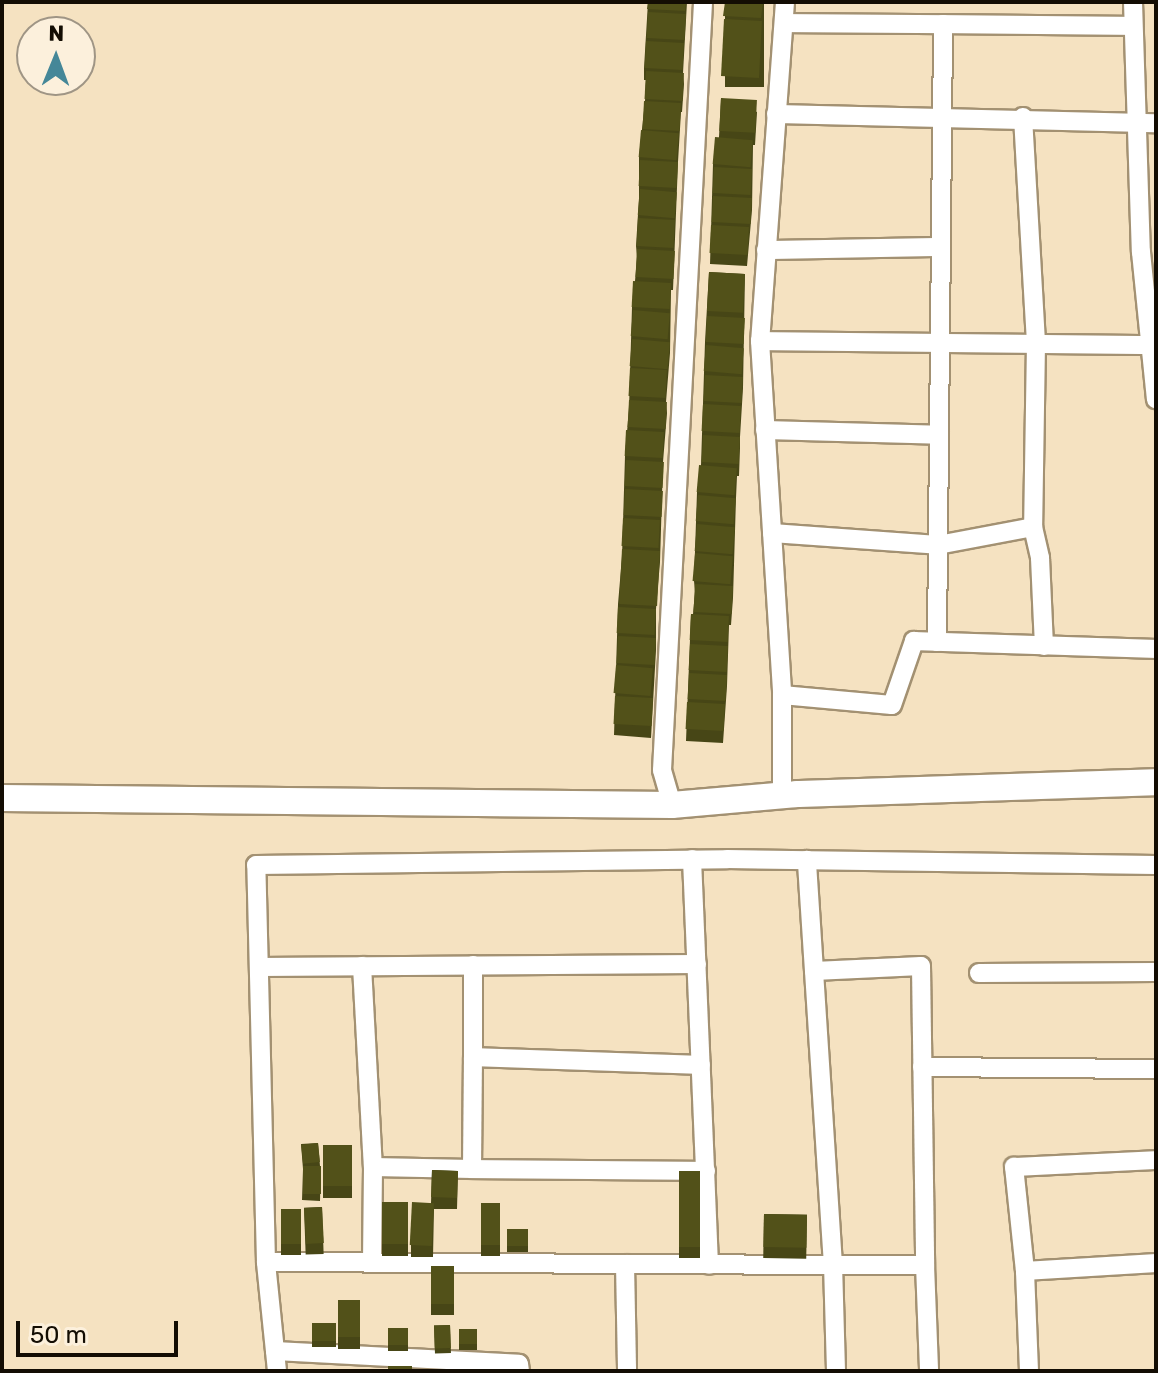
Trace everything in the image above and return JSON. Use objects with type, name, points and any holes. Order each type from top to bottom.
[{"type":"main road","points":[[2,798],[672,805],[782,796],[1156,782]]},
{"type":"street","points":[[672,805],[662,770],[703,2]]},
{"type":"street","points":[[782,796],[782,695],[760,341],[785,2]]},
{"type":"street","points":[[1133,2],[1141,252],[1154,345],[1156,399]]},
{"type":"street","points":[[784,23],[1133,26]]},
{"type":"street","points":[[937,642],[943,24]]},
{"type":"street","points":[[776,114],[1023,117],[1156,123]]},
{"type":"street","points":[[1023,117],[1036,343],[1033,527],[1040,558],[1044,646]]},
{"type":"street","points":[[766,250],[940,247]]},
{"type":"street","points":[[760,341],[1154,345]]},
{"type":"street","points":[[765,430],[939,435]]},
{"type":"street","points":[[772,533],[938,545],[1033,527]]},
{"type":"street","points":[[782,695],[892,705],[914,641],[1156,649]]},
{"type":"street","points":[[692,859],[709,1265]]},
{"type":"street","points":[[277,1371],[266,1262],[256,865],[692,859],[1156,865]]},
{"type":"street","points":[[807,860],[833,1265],[836,1371]]},
{"type":"street","points":[[259,967],[697,964]]},
{"type":"street","points":[[472,1169],[473,965]]},
{"type":"street","points":[[362,966],[373,1167],[372,1263]]},
{"type":"street","points":[[814,971],[921,966],[929,1371]]},
{"type":"street","points":[[979,973],[1156,972]]},
{"type":"street","points":[[473,1057],[701,1065]]},
{"type":"street","points":[[922,1067],[1156,1069]]},
{"type":"street","points":[[1029,1371],[1025,1271],[1014,1167],[1156,1160]]},
{"type":"street","points":[[373,1167],[706,1171]]},
{"type":"street","points":[[266,1262],[925,1265]]},
{"type":"street","points":[[1025,1271],[1156,1263]]},
{"type":"street","points":[[625,1264],[627,1371]]},
{"type":"street","points":[[275,1351],[519,1364],[520,1371]]},
{"type":"building","points":[[648,2],[686,2],[685,11],[647,9]]},
{"type":"building","points":[[725,2],[763,2],[761,18],[723,16]]},
{"type":"building","points":[[648,12],[686,14],[685,40],[647,38]]},
{"type":"building","points":[[724,19],[762,21],[759,78],[721,76]]},
{"type":"building","points":[[646,41],[684,43],[683,70],[645,68]]},
{"type":"building","points":[[646,71],[684,73],[682,101],[645,99]]},
{"type":"building","points":[[721,98],[757,100],[755,133],[719,131]]},
{"type":"building","points":[[644,101],[681,103],[679,131],[643,129]]},
{"type":"building","points":[[641,130],[679,133],[677,160],[639,157]]},
{"type":"building","points":[[715,137],[753,140],[751,167],[713,164]]},
{"type":"building","points":[[640,160],[678,162],[677,188],[639,186]]},
{"type":"building","points":[[714,167],[752,169],[751,195],[713,193]]},
{"type":"building","points":[[640,189],[677,192],[675,218],[638,215]]},
{"type":"building","points":[[713,196],[752,198],[751,224],[712,222]]},
{"type":"building","points":[[638,218],[675,220],[673,248],[637,246]]},
{"type":"building","points":[[711,225],[749,227],[747,255],[710,253]]},
{"type":"building","points":[[637,249],[675,251],[673,279],[636,277]]},
{"type":"building","points":[[709,272],[745,274],[743,313],[707,311]]},
{"type":"building","points":[[633,281],[671,283],[670,309],[632,307]]},
{"type":"building","points":[[633,310],[670,313],[668,339],[631,336]]},
{"type":"building","points":[[707,316],[745,318],[744,344],[706,342]]},
{"type":"building","points":[[632,339],[670,342],[668,369],[630,366]]},
{"type":"building","points":[[706,345],[744,348],[742,374],[704,371]]},
{"type":"building","points":[[630,368],[667,370],[665,398],[629,396]]},
{"type":"building","points":[[705,375],[743,377],[742,403],[704,401]]},
{"type":"building","points":[[629,400],[667,402],[666,429],[628,427]]},
{"type":"building","points":[[703,404],[741,406],[740,433],[702,431]]},
{"type":"building","points":[[626,430],[664,432],[663,458],[625,456]]},
{"type":"building","points":[[703,435],[740,437],[739,464],[702,462]]},
{"type":"building","points":[[626,460],[664,462],[663,488],[625,486]]},
{"type":"building","points":[[699,465],[737,468],[735,495],[697,492]]},
{"type":"building","points":[[625,489],[663,491],[662,517],[624,515]]},
{"type":"building","points":[[698,495],[736,498],[734,524],[696,521]]},
{"type":"building","points":[[623,518],[660,520],[658,548],[622,546]]},
{"type":"building","points":[[697,524],[735,527],[733,554],[695,551]]},
{"type":"building","points":[[622,549],[660,551],[657,606],[619,604]]},
{"type":"building","points":[[695,553],[733,556],[730,584],[693,581]]},
{"type":"building","points":[[695,584],[733,586],[731,614],[694,612]]},
{"type":"building","points":[[618,607],[656,609],[655,635],[617,633]]},
{"type":"building","points":[[691,614],[729,616],[728,642],[690,640]]},
{"type":"building","points":[[618,636],[656,638],[655,665],[617,663]]},
{"type":"building","points":[[690,644],[728,646],[727,672],[689,670]]},
{"type":"building","points":[[616,665],[653,668],[650,696],[614,693]]},
{"type":"building","points":[[689,673],[727,675],[726,701],[688,699]]},
{"type":"building","points":[[615,696],[653,698],[651,726],[614,724]]},
{"type":"building","points":[[687,702],[725,704],[724,731],[686,729]]},
{"type":"building","points":[[318,1143],[320,1162],[303,1164],[301,1145]]},
{"type":"building","points":[[323,1145],[352,1145],[352,1186],[323,1186]]},
{"type":"building","points":[[303,1166],[321,1166],[321,1194],[303,1194]]},
{"type":"building","points":[[432,1170],[458,1171],[457,1198],[431,1197]]},
{"type":"building","points":[[679,1171],[700,1171],[700,1247],[679,1247]]},
{"type":"building","points":[[382,1202],[408,1202],[408,1244],[382,1244]]},
{"type":"building","points":[[412,1202],[434,1203],[432,1246],[410,1245]]},
{"type":"building","points":[[481,1203],[500,1203],[500,1245],[481,1245]]},
{"type":"building","points":[[322,1207],[324,1243],[306,1244],[304,1208]]},
{"type":"building","points":[[281,1209],[301,1209],[301,1244],[281,1244]]},
{"type":"building","points":[[764,1214],[807,1215],[806,1248],[763,1247]]},
{"type":"building","points":[[507,1229],[528,1229],[528,1246],[507,1246]]},
{"type":"building","points":[[431,1266],[454,1266],[454,1304],[431,1304]]},
{"type":"building","points":[[338,1300],[360,1300],[360,1337],[338,1337]]},
{"type":"building","points":[[312,1323],[336,1323],[336,1341],[312,1341]]},
{"type":"building","points":[[450,1325],[451,1348],[435,1349],[434,1326]]},
{"type":"building","points":[[388,1328],[408,1328],[408,1345],[388,1345]]},
{"type":"building","points":[[459,1329],[477,1329],[477,1344],[459,1344]]},
{"type":"building","points":[[388,1366],[412,1366],[412,1371],[388,1371]]}]
